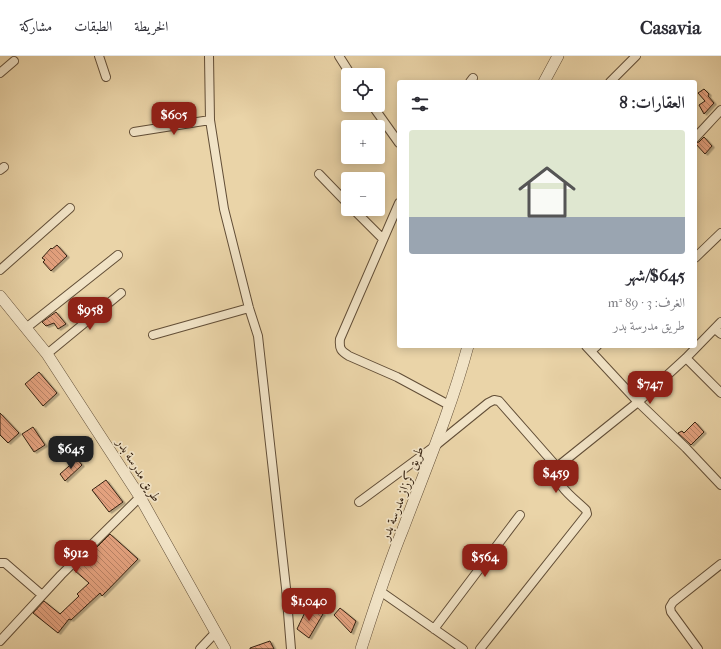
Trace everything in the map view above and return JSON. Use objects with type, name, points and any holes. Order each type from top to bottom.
[{"type":"street","points":[[99,56],[106,77]]},
{"type":"street","points":[[209,56],[210,120],[224,209],[249,308],[258,336],[285,580],[291,649]]},
{"type":"street","points":[[339,56],[347,68]]},
{"type":"street","points":[[545,80],[558,56]]},
{"type":"street","points":[[612,80],[636,56]]},
{"type":"street","points":[[0,73],[14,61]]},
{"type":"street","points":[[697,136],[721,110]]},
{"type":"street","points":[[377,112],[397,140]]},
{"type":"street","points":[[134,132],[210,120]]},
{"type":"street","points":[[319,174],[341,197]]},
{"type":"street","points":[[0,270],[70,208]]},
{"type":"street","points":[[397,208],[340,339],[340,348],[342,352],[349,356],[396,377],[450,405]]},
{"type":"street","points":[[360,216],[383,239]]},
{"type":"street","points":[[697,256],[721,233]]},
{"type":"street","points":[[26,328],[118,256]]},
{"type":"street","points":[[47,354],[121,293]]},
{"type":"street","name":"طريق مدرسة بدر","points":[[0,296],[47,354],[140,497],[225,649]]},
{"type":"street","points":[[153,335],[249,308]]},
{"type":"street","points":[[480,649],[587,514],[586,510],[559,483],[556,475],[557,467],[638,402],[686,358],[718,332],[721,322]]},
{"type":"street","name":"طريق كرزاز مدرسة بدر","points":[[360,649],[380,591],[450,405],[467,348]]},
{"type":"street","points":[[591,348],[638,402],[686,448],[721,485]]},
{"type":"street","points":[[686,358],[721,393]]},
{"type":"street","points":[[359,502],[494,400],[499,401],[557,467]]},
{"type":"street","points":[[0,641],[42,595],[140,497]]},
{"type":"street","points":[[434,629],[520,515]]},
{"type":"street","points":[[0,563],[5,563],[42,595]]},
{"type":"street","points":[[698,649],[671,612],[670,607],[673,602],[721,564]]},
{"type":"street","points":[[380,591],[463,649]]},
{"type":"street","points":[[200,649],[216,632]]},
{"type":"building","points":[[704,89],[714,103],[704,114],[699,105],[705,101],[698,93]]},
{"type":"building","points":[[704,137],[712,146],[705,154],[697,145],[697,142]]},
{"type":"building","points":[[57,245],[67,256],[51,271],[43,262],[45,260],[42,258],[51,248],[52,249]]},
{"type":"building","points":[[56,312],[66,324],[58,329],[54,323],[46,326],[42,322]]},
{"type":"building","points":[[39,372],[57,393],[43,406],[25,384]]},
{"type":"building","points":[[0,413],[19,433],[8,443],[0,435]]},
{"type":"building","points":[[695,422],[704,432],[691,445],[678,433],[682,431],[684,433]]},
{"type":"building","points":[[33,427],[45,445],[34,452],[22,434]]},
{"type":"building","points":[[77,459],[82,465],[65,481],[60,474]]},
{"type":"building","points":[[106,480],[123,502],[109,512],[92,490]]},
{"type":"building","points":[[110,534],[138,559],[102,596],[100,593],[71,620],[69,619],[58,633],[33,613],[44,601],[60,614],[79,596],[77,594],[89,583],[74,570]]},
{"type":"building","points":[[308,606],[323,614],[309,638],[297,629]]},
{"type":"building","points":[[340,608],[356,621],[351,633],[334,615]]},
{"type":"building","points":[[270,641],[274,649],[250,649],[250,648]]}]
